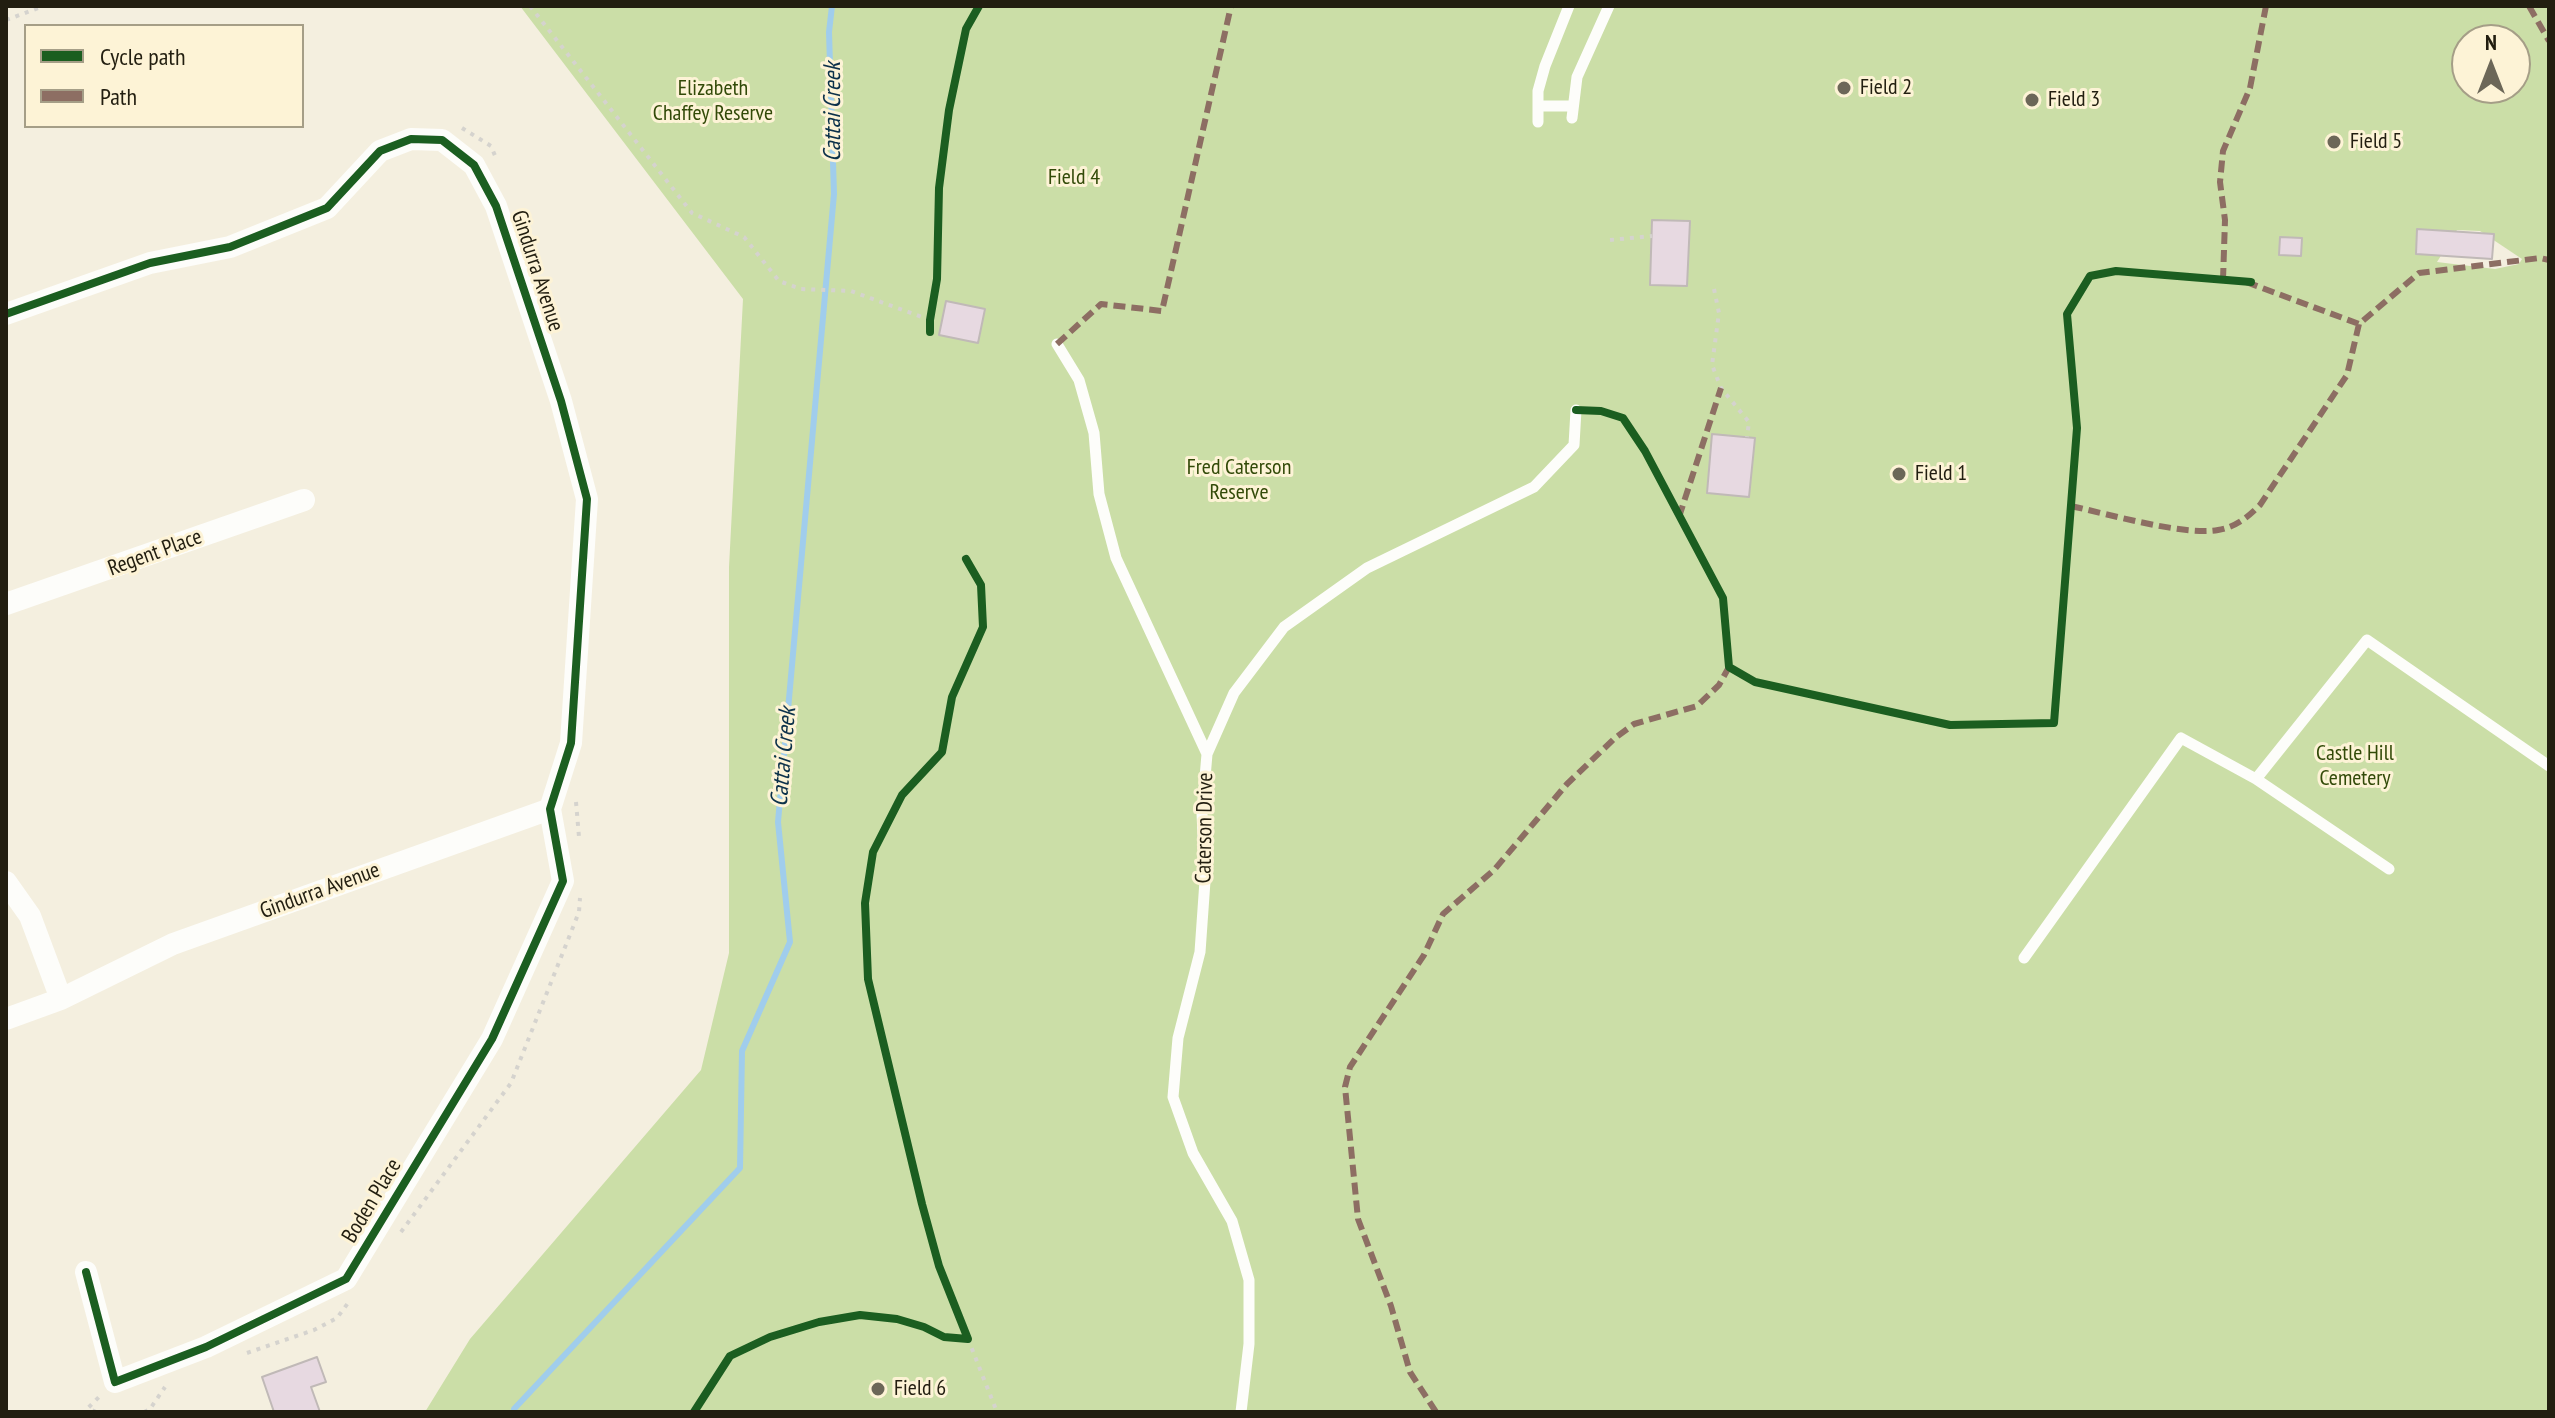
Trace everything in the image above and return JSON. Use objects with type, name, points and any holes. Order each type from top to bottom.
[{"type":"street","name":"Gindurra Avenue","points":[[6,314],[150,263],[230,247],[327,208],[380,151],[411,139],[442,140],[474,165],[496,206],[561,401],[587,499],[571,743],[550,809],[173,944],[61,999],[6,1019]]},
{"type":"street","name":"Regent Place","points":[[6,604],[304,500]]},
{"type":"street","name":"Boden Place","points":[[86,1272],[115,1382],[206,1347],[346,1279],[492,1039],[563,881],[550,809]]},
{"type":"street","points":[[6,882],[30,916],[61,999]]},
{"type":"lane","points":[[1538,122],[1538,91],[1569,6]]},
{"type":"lane","points":[[1538,106],[1572,112],[1577,77],[1609,6]]},
{"type":"lane","points":[[1057,344],[1079,380],[1083,393],[1094,433],[1099,494],[1116,558],[1207,754]]},
{"type":"lane","name":"Caterson Drive","points":[[1241,1412],[1249,1344],[1249,1280],[1232,1221],[1193,1153],[1173,1097],[1178,1038],[1200,952],[1205,881],[1202,813],[1207,754],[1234,693],[1284,627],[1367,568],[1534,487],[1574,445],[1576,410]]},
{"type":"lane","points":[[2256,779],[2367,640],[2549,766]]},
{"type":"lane","points":[[2024,958],[2181,738],[2256,779],[2389,869]]},
{"type":"path","points":[[6,20],[44,6]]},
{"type":"path","points":[[530,6],[692,213],[744,237],[779,281],[801,289],[851,291],[930,320]]},
{"type":"path","points":[[458,126],[491,146],[502,170]]},
{"type":"path","points":[[1610,240],[1652,236]]},
{"type":"path","points":[[1714,289],[1719,313],[1712,365],[1721,388],[1749,422],[1747,437]]},
{"type":"path","points":[[930,332],[932,306]]},
{"type":"path","points":[[577,825],[575,805],[579,791]]},
{"type":"path","points":[[962,1324],[997,1412]]},
{"type":"path","points":[[956,1338],[968,1339]]},
{"type":"green space","name":"Fred Caterson Reserve","points":[[520,6],[2549,6],[2549,1412],[425,1412],[470,1339],[701,1070],[729,953],[729,567],[743,299]],"holes":[[[2457,230],[2480,231],[2522,259],[2519,264],[2495,269],[2437,262]]]},
{"type":"building","points":[[1652,220],[1690,221],[1687,286],[1650,285]]},
{"type":"building","points":[[2417,229],[2494,234],[2492,259],[2416,254]]},
{"type":"building","points":[[2280,237],[2302,238],[2301,256],[2279,255]]},
{"type":"building","points":[[946,301],[985,309],[978,343],[939,335]]},
{"type":"building","points":[[1712,434],[1755,438],[1749,497],[1707,493]]},
{"type":"building","points":[[317,1357],[326,1382],[311,1387],[320,1412],[274,1412],[262,1377]]},
{"type":"waterway","name":"Cattai Creek","points":[[514,1412],[740,1168],[742,1051],[790,942],[778,822],[834,194],[829,32],[832,6]]},
{"type":"marked path","points":[[1057,344],[1101,304],[1162,311],[1231,6]]},
{"type":"marked path","points":[[2223,280],[2225,220],[2220,182],[2223,151],[2250,88],[2266,6]]},
{"type":"marked path","points":[[2529,6],[2549,41]]},
{"type":"marked path","points":[[2246,282],[2359,324],[2419,273],[2540,258],[2549,260]]},
{"type":"marked path","points":[[2071,506],[2186,530],[2218,530],[2241,521],[2260,505],[2347,375],[2359,324]]},
{"type":"marked path","points":[[1679,517],[1721,388]]},
{"type":"marked path","points":[[1436,1412],[1410,1372],[1391,1306],[1358,1219],[1345,1087],[1350,1067],[1424,955],[1443,914],[1494,870],[1567,784],[1615,738],[1634,724],[1697,706],[1719,685],[1729,667]]},
{"type":"cycle path","points":[[930,332],[937,279],[939,188],[949,110],[966,29],[979,6]]},
{"type":"cycle path","points":[[6,314],[150,263],[230,247],[327,208],[380,151],[411,139],[442,140],[474,165],[496,206],[561,401],[587,499],[571,743],[550,809],[563,881],[492,1039],[346,1279],[206,1347],[115,1382],[86,1272]]},
{"type":"cycle path","points":[[1576,410],[1601,411],[1623,418],[1645,451],[1723,598],[1729,667],[1755,682],[1950,725],[2054,723],[2077,428],[2067,314],[2090,276],[2116,271],[2251,282]]},
{"type":"cycle path","points":[[694,1412],[730,1356],[770,1337],[819,1322],[860,1315],[897,1319],[944,1337],[968,1339],[939,1266],[868,979],[865,903],[873,852],[902,795],[942,752],[952,697],[983,627],[981,585],[966,559]]},
{"type":"place","name":"Field 2","points":[[1844,88]]},
{"type":"place","name":"Field 3","points":[[2032,100]]},
{"type":"place","name":"Field 5","points":[[2334,142]]},
{"type":"place","name":"Field 1","points":[[1899,474]]},
{"type":"place","name":"Field 6","points":[[878,1389]]},
{"type":"park label","name":"Elizabeth Chaffey Reserve","points":[[713,102]]},
{"type":"park label","name":"Field 4","points":[[1074,178]]},
{"type":"park label","name":"Castle Hill Cemetery","points":[[2355,766]]}]
